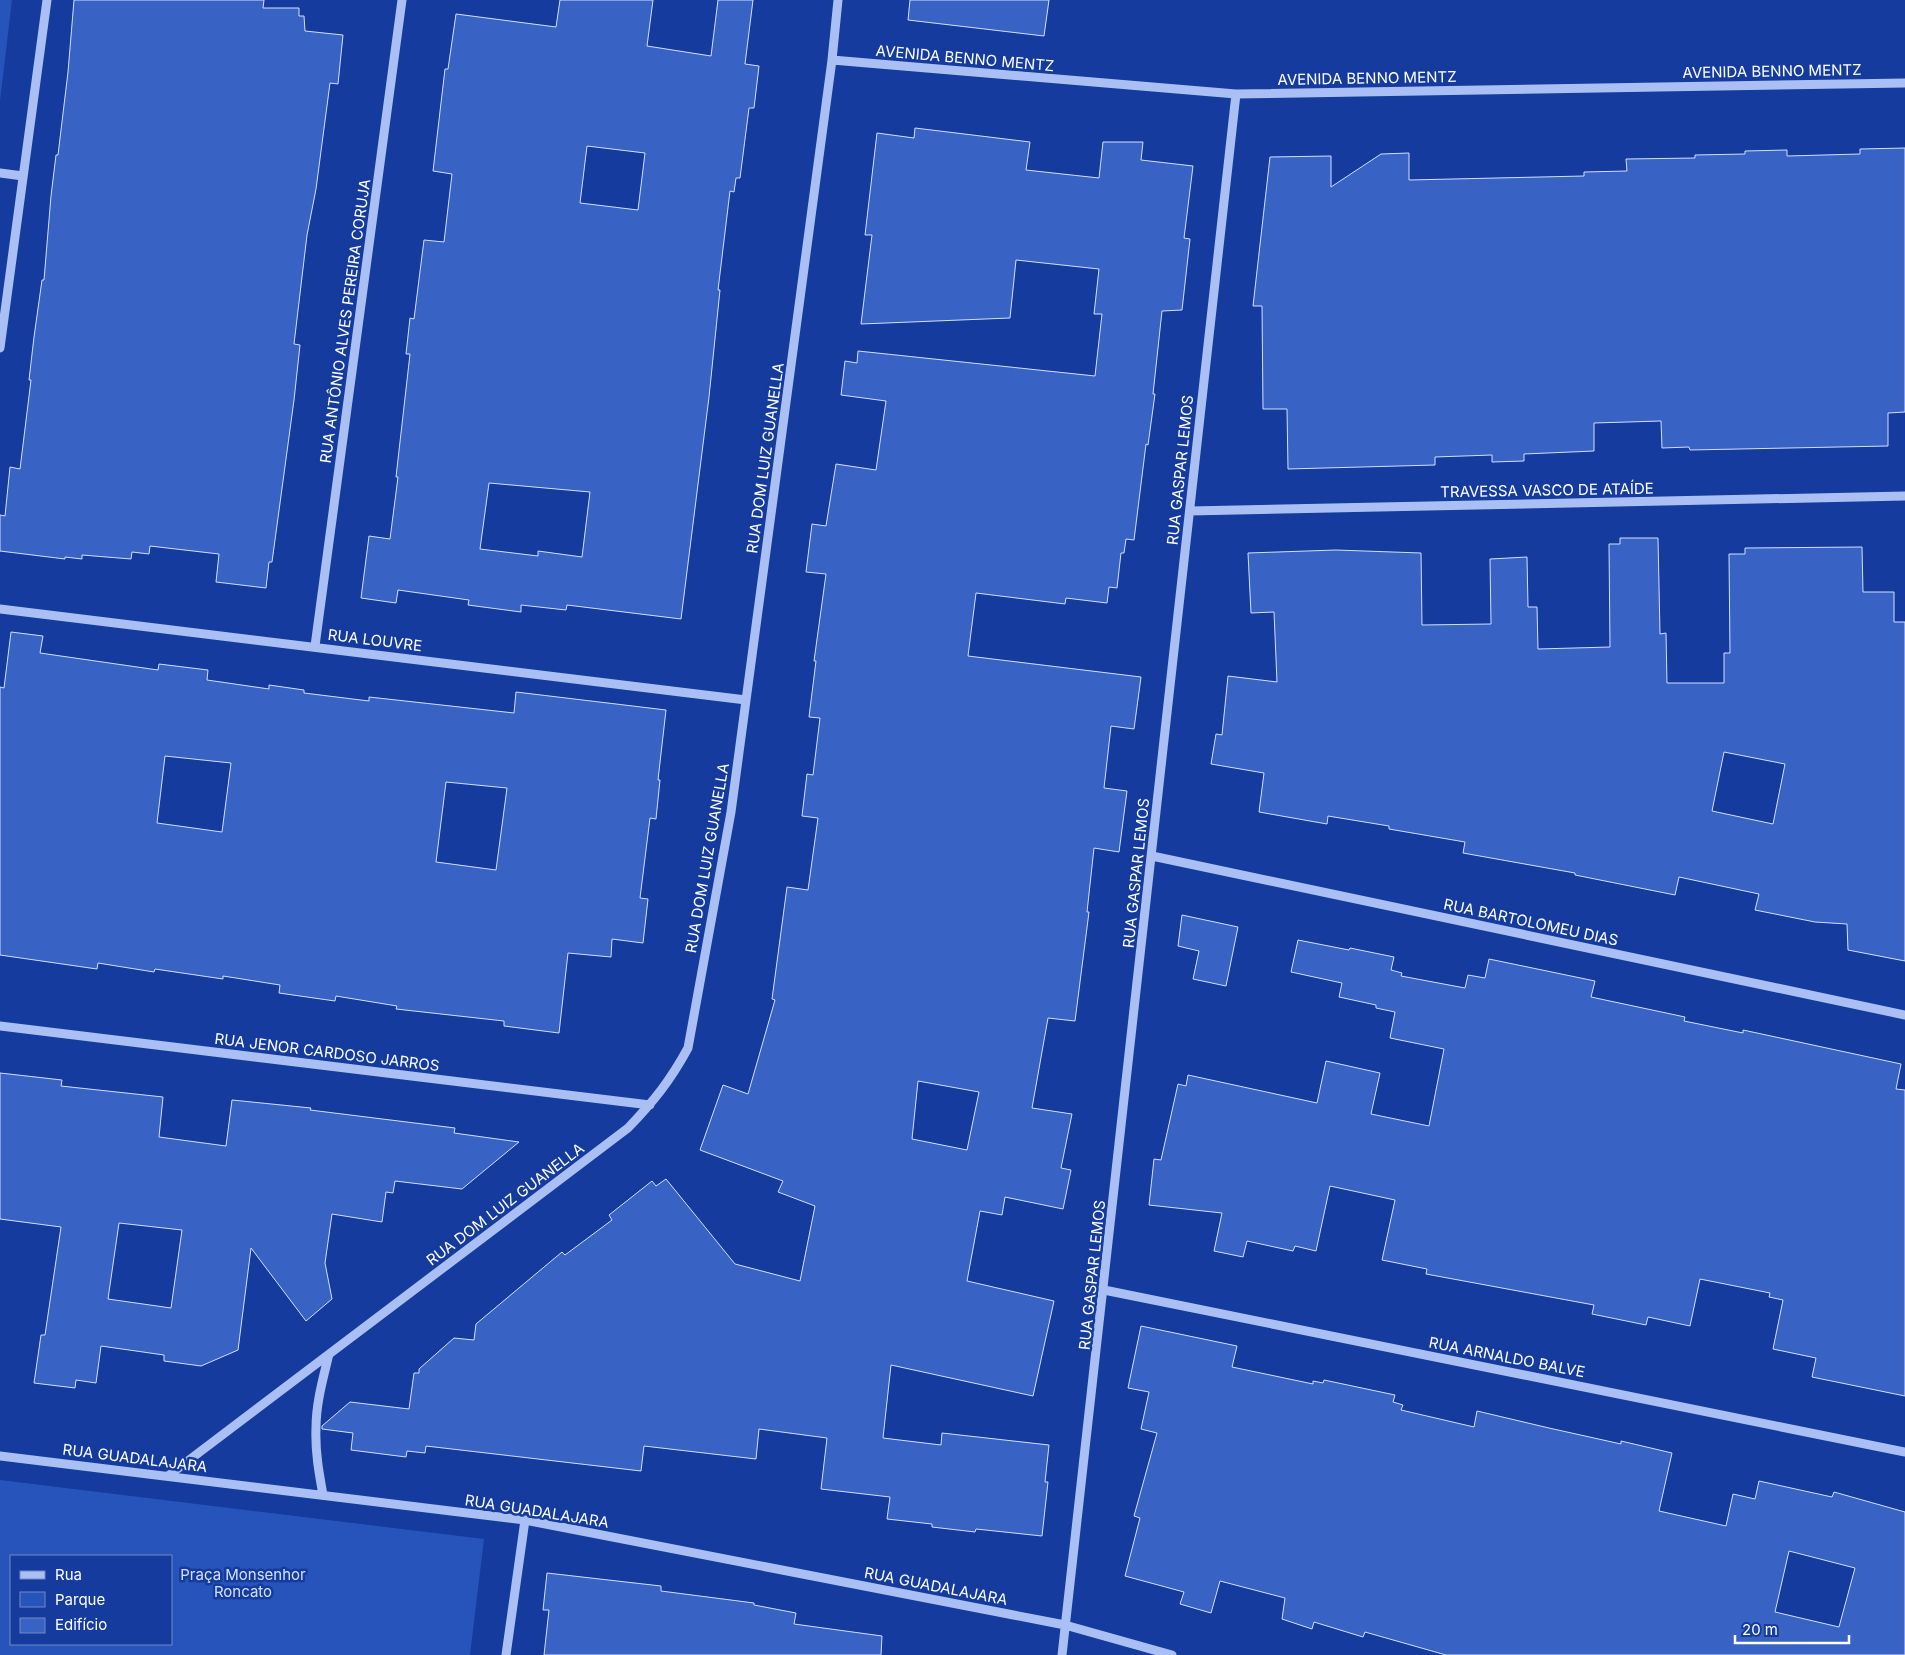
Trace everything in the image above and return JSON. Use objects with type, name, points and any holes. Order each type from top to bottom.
[{"type":"street","points":[[0,348],[47,0]]},
{"type":"street","name":"RUA ANTÔNIO ALVES PEREIRA CORUJA","points":[[315,646],[402,0]]},
{"type":"street","name":"RUA DOM LUIZ GUANELLA","points":[[168,1476],[628,1128],[650,1106],[672,1078],[688,1048],[731,812],[832,60],[838,0]]},
{"type":"street","name":"AVENIDA BENNO MENTZ","points":[[832,60],[1236,94],[1905,83]]},
{"type":"street","name":"RUA GASPAR LEMOS","points":[[1062,1655],[1236,94]]},
{"type":"street","points":[[0,173],[23,176]]},
{"type":"street","name":"TRAVESSA VASCO DE ATAÍDE","points":[[1190,511],[1905,496]]},
{"type":"street","name":"RUA LOUVRE","points":[[0,609],[746,700]]},
{"type":"street","name":"RUA BARTOLOMEU DIAS","points":[[1152,856],[1905,1015]]},
{"type":"street","name":"RUA JENOR CARDOSO JARROS","points":[[0,1026],[650,1106]]},
{"type":"street","name":"RUA ARNALDO BALVE","points":[[1104,1290],[1905,1452]]},
{"type":"street","points":[[323,1495],[317,1462],[316,1428],[320,1391],[329,1354]]},
{"type":"street","name":"RUA GUADALAJARA","points":[[0,1456],[525,1520],[1065,1625],[1172,1655]]},
{"type":"street","points":[[506,1655],[525,1520]]},
{"type":"green space","points":[[0,0],[12,0],[0,101]]},
{"type":"green space","name":"Praça Monsenhor Roncato","points":[[0,1480],[484,1539],[470,1655],[0,1655]]},
{"type":"building","points":[[74,0],[264,0],[263,8],[299,8],[299,16],[304,16],[305,31],[343,35],[338,84],[330,83],[316,189],[307,235],[294,344],[300,345],[294,400],[272,562],[269,562],[266,588],[216,582],[219,554],[150,546],[149,554],[132,552],[131,559],[82,555],[82,559],[65,557],[65,559],[0,551],[0,515],[5,516],[10,467],[20,469],[31,380],[29,380],[34,337],[42,280],[44,280],[51,196],[68,72]]},
{"type":"building","points":[[560,0],[653,0],[647,46],[711,56],[718,0],[753,0],[745,64],[759,66],[754,108],[749,108],[740,178],[736,178],[734,192],[730,191],[718,290],[720,290],[709,397],[681,619],[567,605],[566,610],[521,605],[521,612],[468,605],[469,600],[398,590],[396,603],[361,598],[369,536],[390,539],[410,354],[406,354],[410,318],[414,319],[424,240],[444,242],[452,174],[433,171],[445,69],[448,69],[456,14],[556,27]],"holes":[[[587,146],[645,153],[638,210],[580,203]],[[489,483],[590,492],[582,557],[538,551],[538,556],[480,549]]]},
{"type":"building","points":[[910,0],[1049,0],[1044,36],[908,20]]},
{"type":"building","points":[[915,128],[1030,142],[1026,170],[1099,178],[1103,142],[1143,142],[1141,160],[1193,166],[1184,238],[1190,239],[1182,310],[1162,311],[1153,394],[1155,394],[1148,445],[1146,444],[1134,540],[1126,539],[1124,553],[1121,553],[1117,588],[1109,587],[1107,603],[1066,598],[1065,604],[976,593],[968,656],[1141,677],[1134,729],[1111,726],[1104,788],[1127,791],[1119,852],[1094,848],[1087,912],[1089,912],[1075,1021],[1048,1018],[1032,1108],[1072,1114],[1061,1168],[1071,1170],[1063,1209],[1005,1197],[1002,1215],[980,1211],[967,1281],[1054,1301],[1033,1396],[891,1365],[883,1438],[941,1445],[942,1433],[1049,1445],[1045,1482],[1048,1482],[1042,1536],[976,1529],[975,1532],[932,1527],[932,1524],[887,1519],[890,1497],[821,1489],[827,1438],[759,1429],[756,1459],[644,1446],[641,1471],[426,1446],[425,1453],[407,1451],[406,1457],[351,1450],[353,1433],[322,1429],[322,1426],[350,1402],[409,1409],[414,1373],[419,1373],[419,1369],[454,1338],[474,1340],[476,1324],[562,1252],[565,1255],[612,1220],[609,1215],[652,1181],[656,1186],[666,1179],[735,1264],[800,1281],[815,1206],[778,1192],[783,1181],[700,1150],[723,1085],[748,1094],[775,1000],[772,999],[787,887],[808,890],[818,818],[802,816],[807,774],[813,775],[820,718],[809,717],[816,661],[814,661],[826,574],[806,572],[812,524],[826,526],[836,464],[876,470],[886,401],[841,395],[845,361],[857,363],[858,351],[1095,376],[1102,314],[1094,314],[1099,269],[1016,260],[1010,318],[861,324],[872,235],[865,235],[877,133],[914,138]],"holes":[[[918,1081],[979,1092],[967,1150],[912,1139]]]},
{"type":"building","points":[[1905,148],[1905,412],[1888,413],[1888,446],[1690,450],[1689,447],[1662,448],[1661,421],[1594,423],[1594,451],[1524,454],[1524,461],[1492,462],[1492,455],[1435,457],[1435,465],[1288,469],[1287,409],[1263,409],[1262,306],[1253,306],[1270,157],[1331,156],[1331,187],[1381,154],[1409,153],[1409,180],[1584,176],[1584,172],[1627,171],[1626,159],[1695,158],[1695,155],[1745,154],[1745,151],[1787,150],[1787,156],[1860,154],[1860,149]]},
{"type":"building","points":[[1620,538],[1658,538],[1660,634],[1666,633],[1667,683],[1724,683],[1724,653],[1730,653],[1729,554],[1745,554],[1745,548],[1862,547],[1863,592],[1894,592],[1894,622],[1905,622],[1905,961],[1848,950],[1847,924],[1815,922],[1755,910],[1759,894],[1679,877],[1675,895],[1575,875],[1575,873],[1463,853],[1465,842],[1389,829],[1389,826],[1328,816],[1327,824],[1259,812],[1264,773],[1211,764],[1216,734],[1222,735],[1228,676],[1277,682],[1274,612],[1251,613],[1248,553],[1336,550],[1421,553],[1422,625],[1491,624],[1490,559],[1527,557],[1528,607],[1537,607],[1538,649],[1610,647],[1609,544],[1620,544]],"holes":[[[1724,752],[1785,764],[1773,824],[1712,811]]]},
{"type":"building","points":[[11,632],[43,636],[40,653],[158,670],[159,664],[208,670],[207,680],[269,689],[269,685],[304,690],[304,693],[369,701],[369,697],[514,713],[516,692],[666,710],[658,780],[660,780],[656,819],[650,818],[640,898],[648,899],[643,943],[612,939],[611,957],[568,953],[559,1033],[504,1026],[504,1021],[396,1009],[397,1006],[336,996],[335,1001],[279,993],[280,985],[223,976],[223,979],[155,969],[154,972],[98,963],[97,969],[0,955],[0,687],[4,688]],"holes":[[[165,756],[231,763],[222,832],[157,823]],[[446,782],[507,788],[496,870],[436,862]]]},
{"type":"building","points":[[1182,915],[1238,927],[1226,986],[1193,979],[1199,951],[1178,946]]},
{"type":"building","points":[[1298,940],[1394,957],[1391,970],[1402,973],[1401,976],[1465,988],[1468,975],[1485,978],[1489,959],[1595,981],[1591,997],[1685,1017],[1684,1021],[1743,1033],[1743,1030],[1901,1064],[1896,1089],[1905,1090],[1905,1396],[1812,1377],[1816,1358],[1773,1349],[1783,1300],[1769,1297],[1770,1293],[1700,1279],[1690,1326],[1648,1317],[1646,1325],[1592,1314],[1594,1305],[1426,1274],[1427,1269],[1382,1260],[1395,1200],[1330,1186],[1316,1251],[1295,1246],[1293,1251],[1247,1241],[1243,1257],[1214,1251],[1222,1213],[1149,1205],[1154,1159],[1161,1160],[1178,1084],[1186,1086],[1188,1075],[1317,1103],[1326,1061],[1380,1073],[1371,1114],[1429,1126],[1444,1049],[1390,1038],[1395,1012],[1376,1008],[1376,1005],[1339,997],[1342,983],[1291,972]]},
{"type":"building","points":[[0,1073],[62,1080],[61,1086],[163,1097],[159,1137],[226,1146],[232,1100],[311,1108],[310,1110],[455,1128],[454,1133],[519,1142],[462,1189],[395,1181],[393,1193],[386,1192],[382,1222],[332,1214],[325,1263],[332,1299],[306,1321],[251,1248],[238,1350],[201,1366],[164,1361],[164,1355],[101,1346],[96,1383],[76,1380],[75,1388],[34,1383],[41,1335],[45,1335],[61,1227],[0,1219]],"holes":[[[119,1223],[182,1230],[171,1308],[108,1299]]]},
{"type":"building","points":[[1141,1326],[1237,1346],[1232,1367],[1313,1384],[1313,1381],[1323,1383],[1324,1380],[1395,1395],[1393,1402],[1403,1405],[1401,1410],[1474,1427],[1477,1411],[1621,1444],[1621,1441],[1672,1453],[1659,1511],[1726,1526],[1733,1494],[1755,1499],[1759,1481],[1832,1497],[1834,1492],[1905,1512],[1905,1655],[1446,1655],[1365,1632],[1363,1637],[1314,1622],[1312,1629],[1282,1619],[1285,1598],[1220,1581],[1211,1613],[1180,1604],[1184,1592],[1125,1576],[1140,1518],[1134,1516],[1157,1433],[1141,1429],[1149,1392],[1128,1388]],"holes":[[[1789,1551],[1855,1568],[1839,1627],[1775,1612]]]},
{"type":"building","points":[[547,1573],[661,1586],[661,1591],[754,1603],[754,1605],[796,1613],[794,1624],[882,1636],[881,1655],[544,1655],[549,1610],[543,1610]]}]
